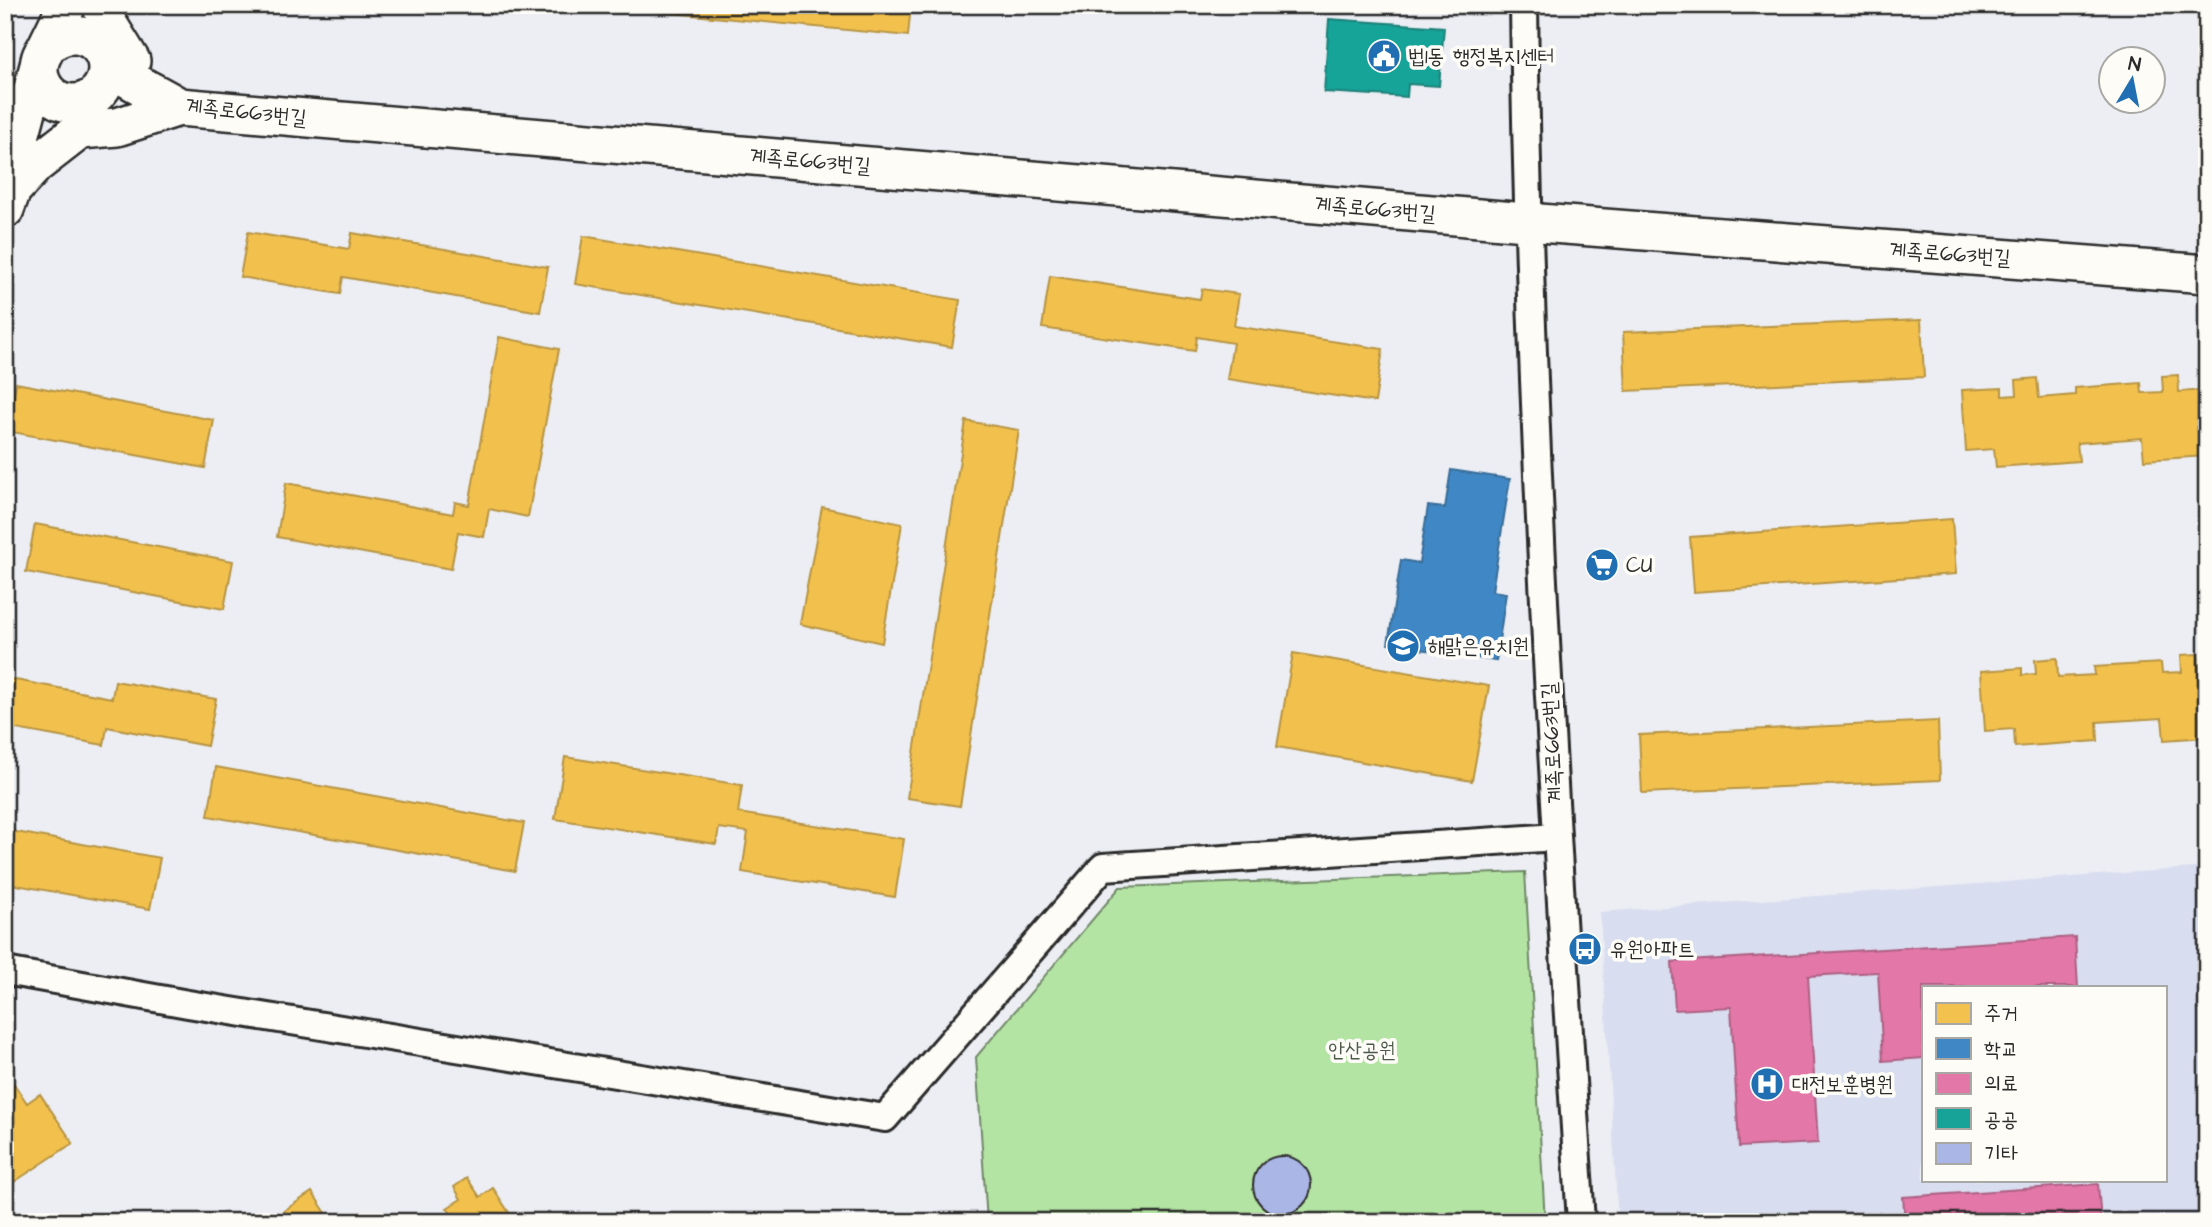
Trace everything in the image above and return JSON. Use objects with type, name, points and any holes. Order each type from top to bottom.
[{"type":"main road","points":[[18,188],[20,136],[41,58],[67,5]]},
{"type":"main road","points":[[18,188],[48,133],[79,102],[103,86],[102,55],[92,22],[93,5]]},
{"type":"main road","points":[[102,5],[105,19],[117,39],[163,104]]},
{"type":"main road","points":[[102,55],[76,35],[65,36],[46,48],[41,58],[39,69],[46,90],[54,98],[116,111],[163,104]]},
{"type":"main road","name":"계족로663번길","points":[[102,55],[130,83],[163,104],[1527,222],[2207,274]]},
{"type":"main road","points":[[18,188],[80,130],[117,127],[163,104]]},
{"type":"street","name":"계족로663번길","points":[[1524,5],[1527,222],[1557,837],[1581,1222]]},
{"type":"street","points":[[5,971],[188,1004],[885,1118],[1103,867],[1557,837]]},
{"type":"shaded area","name":"대전보훈병원","points":[[2207,867],[2207,1222],[1618,1222],[1600,912]]},
{"type":"green space","name":"안산공원","points":[[1525,872],[1545,1222],[987,1222],[976,1057],[1120,887]]},
{"type":"building: 주거","points":[[632,5],[911,5],[908,36],[631,9]]},
{"type":"building: 주거","points":[[248,232],[349,249],[352,233],[548,267],[540,312],[343,277],[340,294],[240,277]]},
{"type":"building: 주거","points":[[583,236],[960,300],[952,347],[575,284]]},
{"type":"building: 주거","points":[[1050,276],[1200,299],[1202,289],[1239,294],[1234,326],[1383,349],[1375,402],[1227,379],[1233,343],[1197,337],[1195,351],[1042,328]]},
{"type":"building: 주거","points":[[1921,320],[1924,377],[1626,391],[1623,332]]},
{"type":"building: 주거","points":[[499,337],[559,349],[528,517],[489,509],[484,537],[458,532],[451,569],[277,537],[286,483],[453,514],[455,502],[469,505]]},
{"type":"building: 주거","points":[[2178,375],[2179,392],[2207,390],[2207,456],[2144,460],[2142,438],[2077,443],[2079,461],[1996,467],[1994,449],[1966,451],[1962,390],[2002,388],[2002,396],[2017,395],[2016,380],[2037,378],[2039,398],[2075,395],[2075,388],[2141,383],[2142,393],[2163,392],[2162,376]]},
{"type":"building: 주거","points":[[16,383],[214,420],[205,468],[7,431]]},
{"type":"building: 주거","points":[[966,421],[1019,430],[960,806],[907,798]]},
{"type":"building: 주거","points":[[822,507],[902,524],[882,643],[800,624]]},
{"type":"building: 주거","points":[[1952,519],[1956,574],[1694,592],[1690,537]]},
{"type":"building: 주거","points":[[35,524],[233,561],[224,609],[26,572]]},
{"type":"building: 주거","points":[[1293,653],[1489,686],[1472,781],[1277,747]]},
{"type":"building: 주거","points":[[2198,654],[2199,672],[2207,671],[2207,737],[2164,740],[2162,718],[2097,722],[2098,741],[2015,747],[2014,729],[1985,731],[1981,671],[2022,668],[2022,675],[2036,674],[2035,660],[2057,658],[2058,677],[2095,675],[2094,667],[2161,663],[2162,673],[2182,672],[2181,655]]},
{"type":"building: 주거","points":[[5,678],[112,698],[115,681],[216,699],[207,746],[107,727],[104,745],[5,727]]},
{"type":"building: 주거","points":[[1938,721],[1940,780],[1642,793],[1639,735]]},
{"type":"building: 주거","points":[[565,757],[742,785],[738,813],[904,839],[895,897],[742,872],[748,832],[719,828],[716,844],[555,819]]},
{"type":"building: 주거","points":[[216,767],[524,823],[515,871],[208,816]]},
{"type":"building: 주거","points":[[5,830],[160,858],[150,909],[5,883]]},
{"type":"building: 주거","points":[[14,1084],[27,1103],[40,1094],[73,1143],[5,1188],[5,1137],[9,1135],[5,1130],[8,1104],[5,1090]]},
{"type":"building: 주거","points":[[467,1178],[480,1197],[493,1188],[515,1222],[457,1222],[447,1208],[461,1199],[454,1187]]},
{"type":"building: 주거","points":[[312,1192],[332,1222],[271,1222],[270,1220]]},
{"type":"building: 학교","points":[[1451,470],[1510,479],[1492,591],[1506,593],[1496,661],[1388,644],[1401,560],[1419,563],[1428,506],[1445,508]]},
{"type":"building: 의료","points":[[2075,937],[2078,986],[1922,986],[1922,1058],[1883,1061],[1878,972],[1808,976],[1818,1143],[1739,1147],[1731,1007],[1675,1010],[1672,962]]},
{"type":"building: 의료","points":[[2098,1184],[2101,1222],[1905,1222],[1903,1197]]},
{"type":"building: 공공","name":"법1동 행정복지센터","points":[[1329,19],[1444,27],[1439,86],[1408,84],[1407,97],[1324,92]]},
{"type":"building: 기타","points":[[1276,1156],[1288,1156],[1303,1164],[1311,1179],[1311,1191],[1303,1206],[1288,1214],[1276,1214],[1261,1206],[1253,1191],[1253,1179],[1261,1164]]},
{"type":"place","name":"법1동 행정복지센터","points":[[1384,56]]},
{"type":"place","name":"CU","points":[[1602,565]]},
{"type":"place","name":"해맑은유치원","points":[[1403,646]]},
{"type":"place","name":"유원아파트","points":[[1585,949]]},
{"type":"place","name":"대전보훈병원","points":[[1767,1084]]}]
